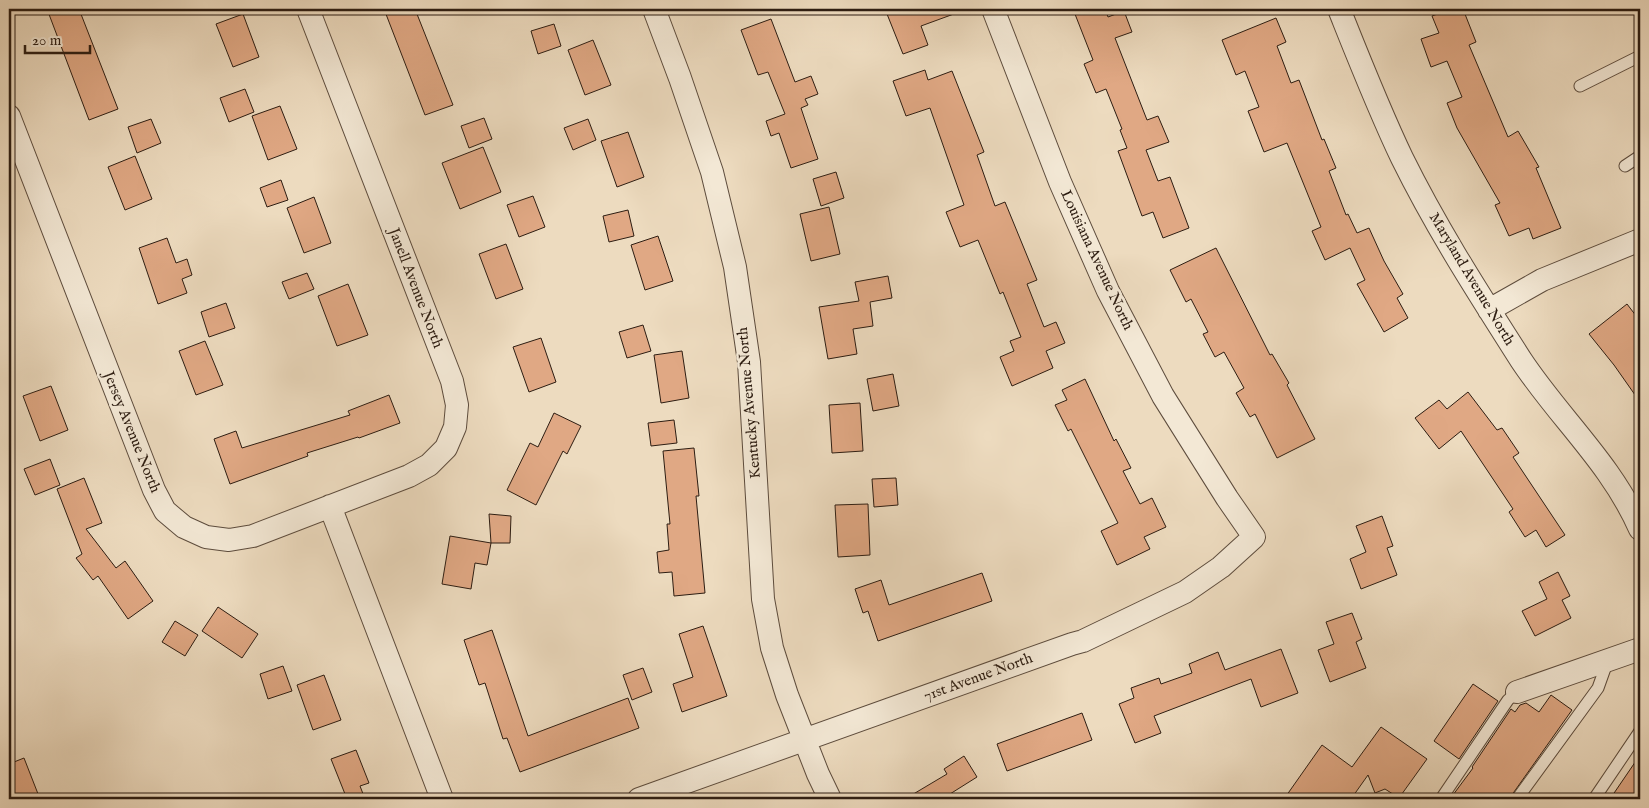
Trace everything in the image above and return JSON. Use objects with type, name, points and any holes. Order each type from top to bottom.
[{"type":"street","name":"Janell Avenue North","points":[[308,9],[452,381],[457,404],[454,427],[446,448],[429,465],[408,476],[330,506]]},
{"type":"street","name":"Kentucky Avenue North","points":[[654,9],[712,172],[734,267],[749,362],[762,599],[772,648],[787,695],[818,774],[830,799]]},
{"type":"street","name":"Louisiana Avenue North","points":[[993,9],[1060,182],[1108,291],[1163,396],[1227,498]]},
{"type":"street","name":"Maryland Avenue North","points":[[1339,9],[1402,158],[1443,235],[1526,366],[1602,462],[1631,508],[1640,529]]},
{"type":"street","name":"Jersey Avenue North","points":[[9,116],[154,490],[165,511],[184,527],[206,537],[230,540],[253,536],[330,506]]},
{"type":"street","points":[[1489,310],[1542,280],[1640,240]]},
{"type":"street","name":"71st Avenue North","points":[[639,799],[1083,641],[1185,592],[1221,567],[1254,536],[1227,498]]},
{"type":"street","points":[[330,506],[442,799]]},
{"type":"street","points":[[1517,692],[1640,648]]},
{"type":"lane","points":[[1580,86],[1640,56]]},
{"type":"lane","points":[[1625,166],[1640,156]]},
{"type":"lane","points":[[1517,799],[1598,688],[1608,660]]},
{"type":"lane","points":[[1441,799],[1508,700],[1517,692]]},
{"type":"lane","points":[[1594,799],[1640,731]]},
{"type":"building","points":[[47,9],[79,9],[118,109],[89,120]]},
{"type":"building","points":[[384,9],[415,9],[453,105],[425,115]]},
{"type":"building","points":[[885,9],[961,9],[962,11],[921,26],[928,45],[903,54]]},
{"type":"building","points":[[1073,9],[1105,9],[1108,17],[1124,11],[1132,32],[1115,38],[1147,120],[1158,116],[1169,142],[1146,150],[1158,181],[1170,177],[1189,228],[1163,238],[1153,212],[1142,216],[1118,151],[1127,148],[1120,130],[1122,129],[1106,89],[1096,93],[1084,64],[1093,60]]},
{"type":"building","points":[[1451,9],[1463,9],[1476,42],[1469,45],[1508,137],[1518,131],[1539,167],[1536,168],[1561,228],[1533,239],[1529,228],[1509,236],[1495,205],[1500,203],[1457,128],[1447,103],[1462,97],[1447,61],[1431,67],[1421,39],[1439,33],[1432,16]]},
{"type":"building","points":[[243,14],[259,57],[233,67],[216,24]]},
{"type":"building","points":[[1276,18],[1286,42],[1277,46],[1291,83],[1299,80],[1322,140],[1324,139],[1336,168],[1329,171],[1346,215],[1348,214],[1357,233],[1369,228],[1384,261],[1403,294],[1397,298],[1408,318],[1384,332],[1357,284],[1365,280],[1350,248],[1325,260],[1312,231],[1321,227],[1287,143],[1264,152],[1248,111],[1259,107],[1245,71],[1236,75],[1222,40]]},
{"type":"building","points":[[771,19],[795,82],[811,76],[818,94],[805,99],[808,105],[801,108],[818,159],[791,168],[779,133],[771,136],[766,121],[785,114],[768,72],[758,75],[741,30]]},
{"type":"building","points":[[554,24],[561,46],[538,54],[531,31]]},
{"type":"building","points":[[593,40],[611,85],[585,95],[568,50]]},
{"type":"building","points":[[925,70],[928,80],[952,71],[984,152],[977,155],[995,206],[1005,202],[1037,280],[1027,284],[1044,327],[1056,322],[1065,343],[1046,351],[1053,368],[1012,386],[1000,357],[1014,351],[1010,341],[1021,337],[1003,292],[1000,294],[978,240],[960,247],[946,212],[964,205],[930,108],[906,116],[893,81]]},
{"type":"building","points":[[245,89],[254,112],[229,122],[220,98]]},
{"type":"building","points":[[280,106],[297,149],[268,160],[252,116]]},
{"type":"building","points":[[484,118],[492,139],[469,148],[461,126]]},
{"type":"building","points":[[151,119],[161,143],[137,153],[128,127]]},
{"type":"building","points":[[588,119],[596,140],[573,150],[564,128]]},
{"type":"building","points":[[628,132],[644,177],[617,187],[601,141]]},
{"type":"building","points":[[483,147],[501,192],[460,209],[442,163]]},
{"type":"building","points":[[135,156],[152,199],[125,210],[108,167]]},
{"type":"building","points":[[836,172],[844,198],[821,206],[813,179]]},
{"type":"building","points":[[281,180],[288,200],[267,207],[260,188]]},
{"type":"building","points":[[533,196],[545,227],[519,237],[507,205]]},
{"type":"building","points":[[314,197],[331,243],[304,253],[287,208]]},
{"type":"building","points":[[829,207],[840,254],[811,261],[800,214]]},
{"type":"building","points":[[628,210],[634,236],[609,242],[603,216]]},
{"type":"building","points":[[658,236],[673,281],[645,290],[631,245]]},
{"type":"building","points":[[167,238],[176,263],[187,259],[192,275],[182,279],[187,293],[158,304],[139,248]]},
{"type":"building","points":[[506,244],[523,289],[496,299],[479,254]]},
{"type":"building","points":[[1216,248],[1270,355],[1272,354],[1289,383],[1287,385],[1315,439],[1277,458],[1255,414],[1250,417],[1236,393],[1244,388],[1224,352],[1215,357],[1203,334],[1208,332],[1191,299],[1186,302],[1170,270]]},
{"type":"building","points":[[307,273],[314,289],[289,299],[282,282]]},
{"type":"building","points":[[888,276],[892,298],[870,302],[873,326],[853,329],[857,354],[828,359],[819,307],[859,301],[855,282]]},
{"type":"building","points":[[348,284],[368,335],[337,346],[318,296]]},
{"type":"building","points":[[226,303],[235,328],[209,337],[201,312]]},
{"type":"building","points":[[1627,304],[1640,321],[1640,402],[1589,334]]},
{"type":"building","points":[[643,325],[651,351],[627,358],[619,332]]},
{"type":"building","points":[[541,338],[556,382],[529,392],[513,347]]},
{"type":"building","points":[[205,341],[223,385],[196,395],[179,351]]},
{"type":"building","points":[[682,351],[689,398],[661,403],[654,355]]},
{"type":"building","points":[[893,374],[899,406],[873,411],[867,379]]},
{"type":"building","points":[[1085,379],[1114,441],[1116,439],[1131,468],[1123,471],[1140,504],[1152,498],[1166,527],[1144,537],[1150,549],[1117,565],[1101,531],[1118,523],[1071,429],[1068,431],[1055,405],[1067,400],[1062,390]]},
{"type":"building","points":[[51,386],[68,430],[40,441],[23,396]]},
{"type":"building","points":[[1468,392],[1497,430],[1502,428],[1519,453],[1513,457],[1565,535],[1546,547],[1536,530],[1525,537],[1509,512],[1513,509],[1461,431],[1439,449],[1415,418],[1439,400],[1447,409]]},
{"type":"building","points":[[389,395],[400,423],[359,438],[307,453],[308,456],[230,484],[214,439],[236,431],[242,448],[350,415],[348,411]]},
{"type":"building","points":[[860,403],[863,451],[832,453],[829,405]]},
{"type":"building","points":[[554,413],[581,426],[567,454],[563,451],[536,505],[507,490],[530,443],[538,447]]},
{"type":"building","points":[[674,420],[677,443],[651,446],[648,423]]},
{"type":"building","points":[[694,448],[699,496],[696,496],[705,593],[674,596],[672,572],[659,573],[657,552],[669,550],[667,524],[670,524],[663,451]]},
{"type":"building","points":[[50,459],[60,485],[35,495],[24,469]]},
{"type":"building","points":[[84,478],[102,523],[86,529],[116,568],[125,561],[153,601],[128,619],[98,576],[93,580],[76,558],[82,554],[57,489]]},
{"type":"building","points":[[896,478],[898,505],[874,507],[872,479]]},
{"type":"building","points":[[868,504],[870,555],[838,557],[835,505]]},
{"type":"building","points":[[489,514],[511,516],[510,543],[491,543]]},
{"type":"building","points":[[1382,516],[1393,546],[1387,548],[1397,575],[1361,589],[1350,559],[1366,552],[1356,526]]},
{"type":"building","points":[[450,536],[491,543],[487,565],[475,563],[471,589],[442,584]]},
{"type":"building","points":[[1558,572],[1570,596],[1562,600],[1571,618],[1535,636],[1522,611],[1547,599],[1539,582]]},
{"type":"building","points":[[982,573],[992,601],[878,641],[868,611],[863,613],[855,589],[881,580],[889,605]]},
{"type":"building","points":[[218,607],[258,634],[242,658],[202,631]]},
{"type":"building","points":[[1352,613],[1362,639],[1356,642],[1366,668],[1330,682],[1318,650],[1334,644],[1326,622]]},
{"type":"building","points":[[175,621],[198,635],[185,656],[162,642]]},
{"type":"building","points":[[703,626],[727,696],[682,712],[673,684],[693,677],[679,634]]},
{"type":"building","points":[[492,630],[528,736],[628,698],[639,728],[520,772],[507,738],[503,739],[485,683],[479,685],[464,640]]},
{"type":"building","points":[[1281,649],[1298,693],[1261,707],[1251,679],[1154,716],[1161,733],[1135,743],[1119,704],[1134,698],[1131,688],[1159,678],[1161,684],[1192,673],[1189,664],[1218,652],[1225,670]]},
{"type":"building","points":[[283,666],[292,691],[268,699],[260,674]]},
{"type":"building","points":[[643,668],[652,692],[632,700],[623,675]]},
{"type":"building","points":[[324,675],[341,720],[313,730],[297,685]]},
{"type":"building","points":[[1473,684],[1498,701],[1459,759],[1434,741]]},
{"type":"building","points":[[1551,695],[1572,710],[1509,799],[1450,799],[1473,768],[1511,709],[1515,712],[1520,705],[1526,703],[1539,712]]},
{"type":"building","points":[[1082,713],[1092,740],[1007,771],[997,744]]},
{"type":"building","points":[[1381,727],[1427,759],[1399,798],[1385,789],[1375,793],[1368,775],[1351,799],[1284,799],[1322,745],[1352,767]]},
{"type":"building","points":[[356,750],[369,783],[360,786],[365,799],[347,799],[331,759]]},
{"type":"building","points":[[1640,755],[1640,799],[1610,799]]},
{"type":"building","points":[[964,756],[977,777],[942,799],[905,799],[947,774],[944,769]]},
{"type":"building","points":[[24,758],[40,799],[9,799],[9,764]]}]
